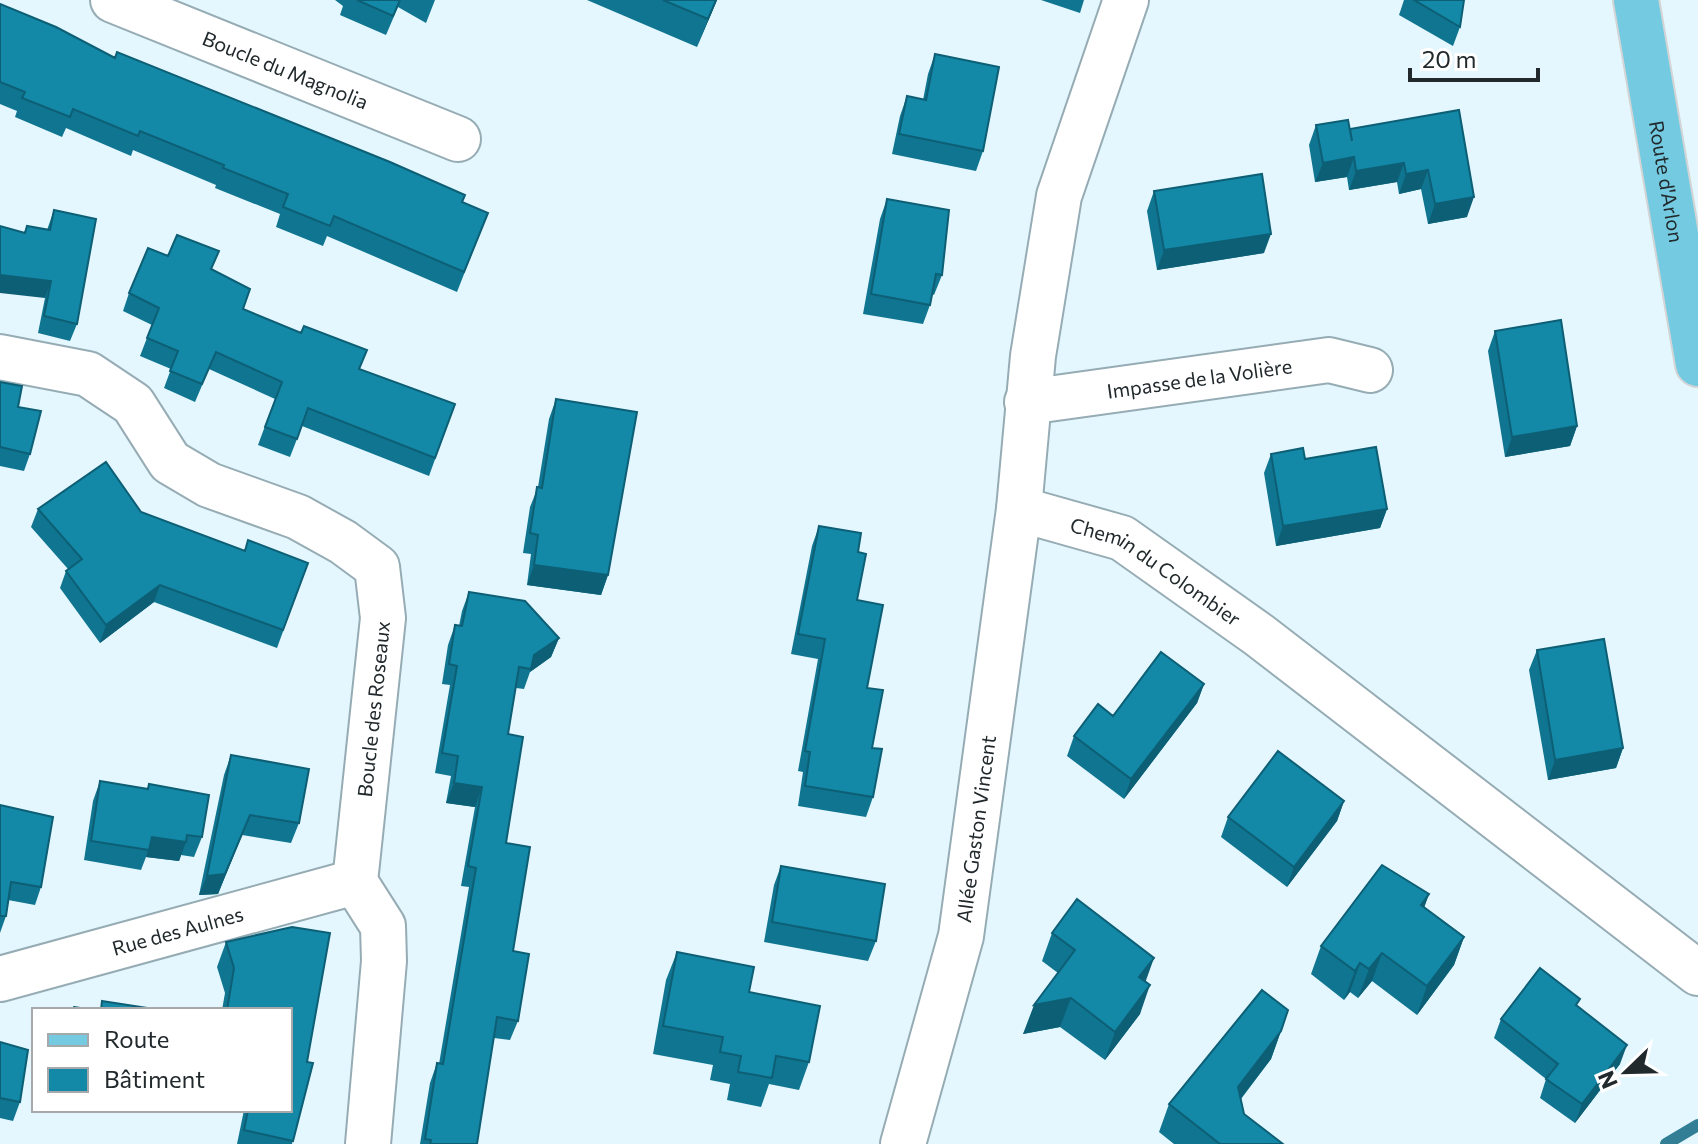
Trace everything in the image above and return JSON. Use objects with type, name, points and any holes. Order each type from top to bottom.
[{"type":"main road","name":"Route d'Arlon","points":[[1636,0],[1698,364]]},
{"type":"street","name":"Boucle du Magnolia","points":[[113,0],[458,139]]},
{"type":"street","points":[[1019,509],[1027,402],[1059,196],[1126,0]]},
{"type":"street","name":"Boucle des Roseaux","points":[[0,357],[88,374],[133,404],[170,462],[209,485],[298,517],[343,542],[377,567],[383,618],[355,882]]},
{"type":"street","name":"Impasse de la Volière","points":[[1027,402],[1329,360],[1370,370]]},
{"type":"street","name":"Chemin du Colombier","points":[[1019,509],[1122,538],[1259,635],[1698,973]]},
{"type":"street","name":"Allée Gaston Vincent","points":[[903,1144],[961,936],[1019,509]]},
{"type":"street","points":[[355,882],[383,926],[384,961],[368,1144]]},
{"type":"street","name":"Rue des Aulnes","points":[[0,979],[355,882]]},
{"type":"building","points":[[357,0],[400,0],[393,16]]},
{"type":"building","points":[[663,0],[716,0],[708,19]]},
{"type":"building","points":[[1414,0],[1464,0],[1460,27]]},
{"type":"building","points":[[0,4],[56,27],[115,58],[117,52],[465,195],[462,202],[488,213],[464,272],[334,216],[330,226],[283,207],[288,194],[140,131],[138,136],[73,109],[70,117],[22,98],[25,92],[0,82]]},
{"type":"building","points":[[935,54],[999,67],[983,151],[899,134],[907,96],[926,100]]},
{"type":"building","points":[[1459,110],[1474,197],[1435,204],[1428,170],[1406,174],[1404,163],[1356,171],[1354,157],[1323,163],[1316,125],[1348,120],[1352,141],[1350,129]]},
{"type":"building","points":[[1262,174],[1271,234],[1164,250],[1154,191]]},
{"type":"building","points":[[887,199],[949,210],[942,275],[936,274],[930,305],[871,294]]},
{"type":"building","points":[[54,210],[96,219],[77,324],[44,316],[51,281],[0,275],[0,226],[25,233],[27,226],[50,230]]},
{"type":"building","points":[[177,235],[219,251],[211,269],[250,289],[243,309],[301,333],[304,326],[367,350],[359,369],[455,404],[435,458],[308,408],[297,439],[265,427],[282,382],[216,352],[202,384],[170,371],[178,351],[147,338],[159,308],[129,293],[148,248],[168,256]]},
{"type":"building","points":[[1561,320],[1577,426],[1512,437],[1495,331]]},
{"type":"building","points":[[0,382],[22,386],[18,407],[41,411],[30,454],[0,447]]},
{"type":"building","points":[[556,399],[637,412],[608,575],[534,565],[538,535],[530,533],[537,487],[542,488]]},
{"type":"building","points":[[1376,447],[1387,509],[1283,526],[1271,454],[1303,448],[1305,459]]},
{"type":"building","points":[[106,462],[141,512],[245,551],[248,540],[308,563],[283,630],[160,585],[106,625],[66,571],[82,559],[38,509]]},
{"type":"building","points":[[819,526],[861,533],[858,552],[866,554],[857,600],[883,605],[867,688],[883,690],[872,748],[882,749],[873,797],[805,786],[810,752],[805,751],[825,639],[798,634]]},
{"type":"building","points":[[469,592],[525,601],[559,638],[534,655],[531,669],[519,667],[508,734],[523,737],[506,843],[530,847],[513,951],[529,954],[518,1021],[497,1017],[477,1144],[430,1144],[431,1140],[425,1139],[437,1063],[443,1064],[476,868],[468,866],[482,787],[454,783],[458,756],[442,753],[457,666],[449,664],[455,625],[462,626]]},
{"type":"building","points":[[1604,639],[1623,748],[1555,760],[1537,650]]},
{"type":"building","points":[[1161,652],[1204,684],[1131,779],[1074,736],[1098,704],[1113,716]]},
{"type":"building","points":[[1278,751],[1344,801],[1294,867],[1228,817]]},
{"type":"building","points":[[231,755],[309,769],[299,823],[250,815],[225,874],[207,876]]},
{"type":"building","points":[[100,781],[148,789],[149,784],[209,795],[202,837],[187,835],[186,842],[152,837],[149,850],[91,841]]},
{"type":"building","points":[[0,805],[53,817],[41,887],[11,882],[6,916],[0,916]]},
{"type":"building","points":[[1382,865],[1429,894],[1421,905],[1464,937],[1427,986],[1382,953],[1369,969],[1360,963],[1355,971],[1321,946]]},
{"type":"building","points":[[781,866],[885,884],[876,941],[772,922]]},
{"type":"building","points":[[1077,899],[1154,958],[1139,977],[1150,985],[1115,1032],[1071,998],[1034,1005],[1075,950],[1052,933]]},
{"type":"building","points":[[292,927],[330,933],[307,1062],[313,1063],[293,1141],[244,1130],[248,1112],[292,1112],[292,1008],[227,1008],[234,968],[226,942]]},
{"type":"building","points":[[677,952],[754,967],[749,992],[820,1006],[809,1062],[776,1056],[772,1078],[738,1072],[741,1056],[720,1052],[723,1037],[663,1026]]},
{"type":"building","points":[[1540,968],[1580,999],[1576,1005],[1627,1045],[1582,1104],[1546,1079],[1558,1064],[1501,1019]]},
{"type":"building","points":[[1262,990],[1288,1010],[1281,1031],[1238,1087],[1244,1114],[1283,1144],[1220,1144],[1169,1104]]},
{"type":"building","points":[[102,1001],[148,1008],[101,1008]]},
{"type":"building","points":[[0,1042],[28,1050],[20,1102],[0,1098]]},
{"type":"waterway","points":[[1666,1144],[1698,1125]]}]
